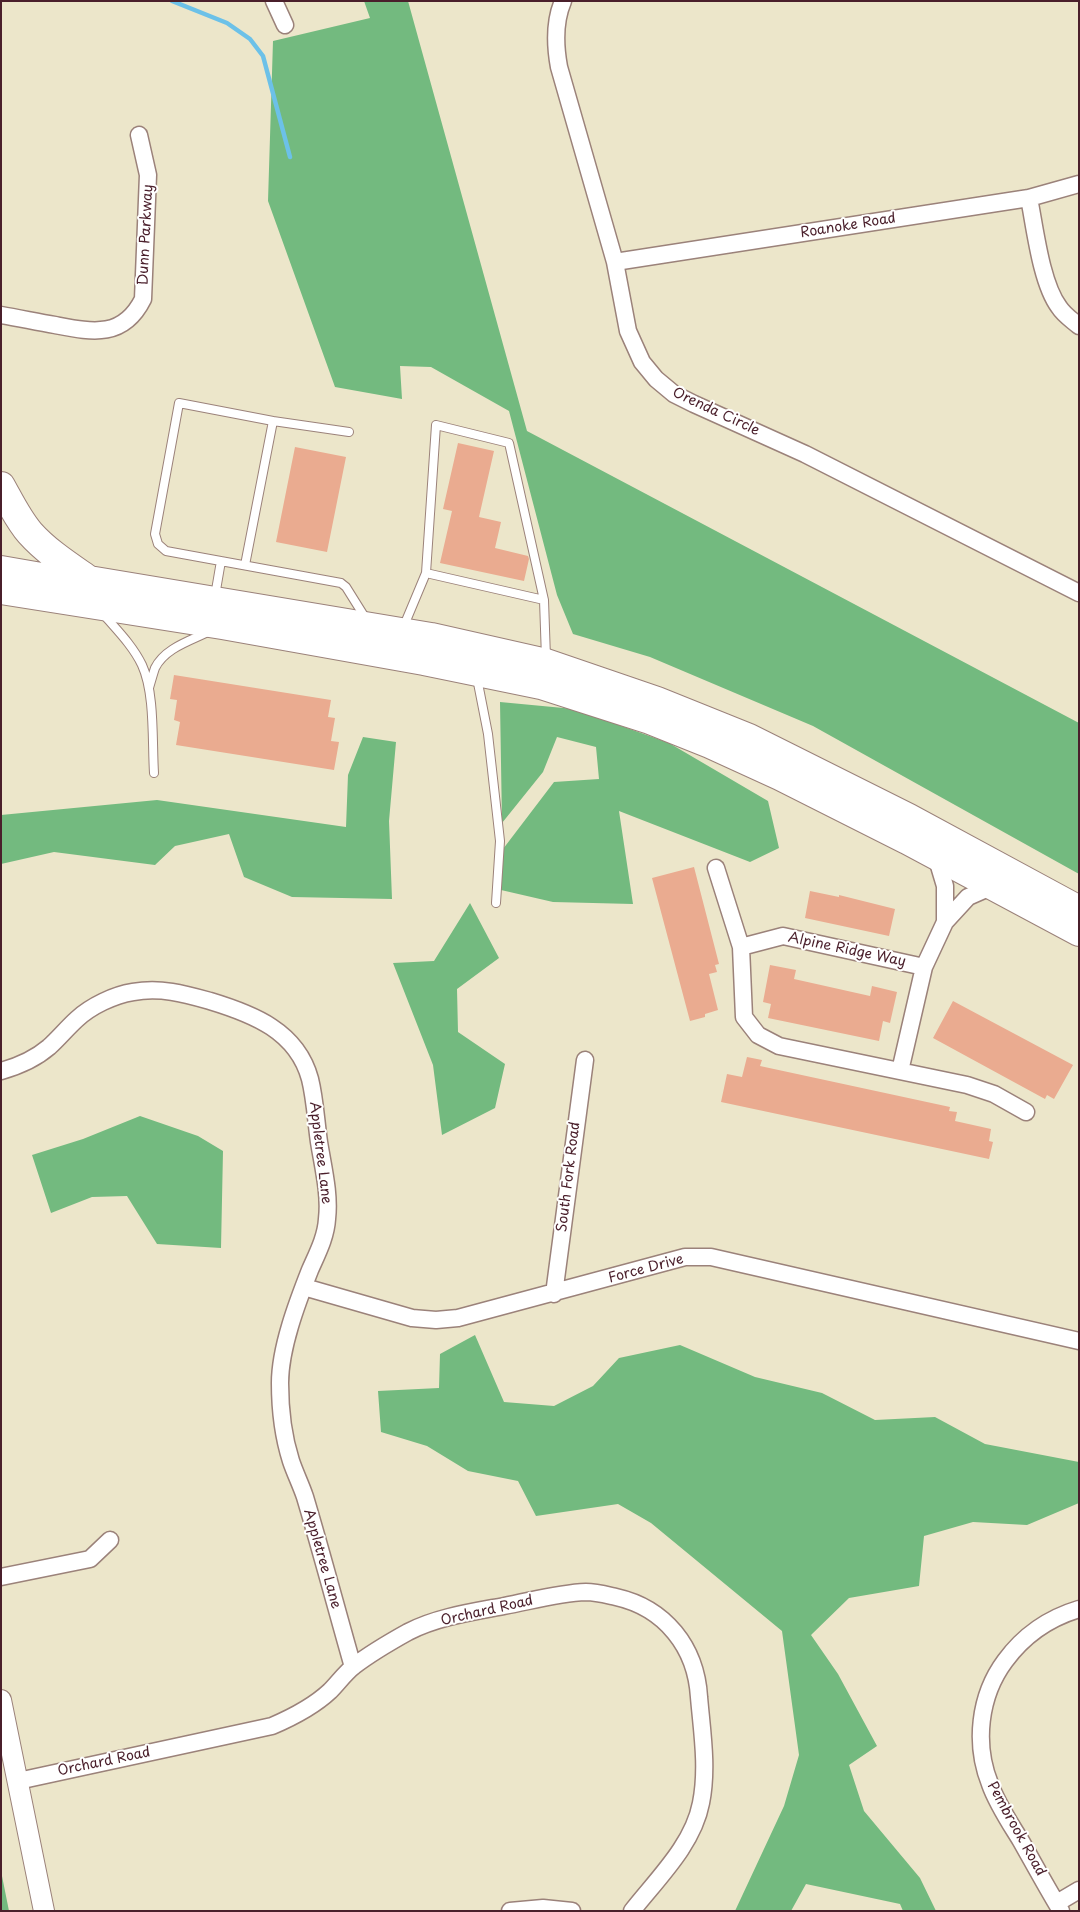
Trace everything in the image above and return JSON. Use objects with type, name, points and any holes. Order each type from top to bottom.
[{"type":"highway","points":[[1,486],[30,532],[93,593]]},
{"type":"highway","points":[[1,570],[70,582],[93,593]]},
{"type":"highway","points":[[1,590],[93,593],[218,613],[541,685],[650,720],[710,744],[780,776],[1079,932]]},
{"type":"highway","points":[[218,613],[401,631],[546,663],[657,701],[749,738],[909,818],[1079,910]]},
{"type":"street","points":[[274,1],[285,25]]},
{"type":"street","name":"Orenda Circle","points":[[563,1],[556,29],[556,50],[615,262],[628,331],[636,352],[656,380],[674,394],[805,454],[1079,593]]},
{"type":"street","name":"Dunn Parkway","points":[[1,315],[86,331],[103,331],[118,326],[127,320],[138,308],[143,299],[148,176],[140,135]]},
{"type":"street","name":"Roanoke Road","points":[[615,262],[1029,198],[1079,184]]},
{"type":"street","points":[[1029,198],[1045,274],[1052,294],[1058,306],[1079,326]]},
{"type":"street","name":"Alpine Ridge Way","points":[[936,856],[945,886],[945,922]]},
{"type":"street","points":[[716,868],[741,947],[744,1017],[758,1035],[779,1046],[967,1085],[994,1094],[1026,1112]]},
{"type":"street","name":"Alpine Ridge Way","points":[[900,1071],[924,967],[945,922],[968,897],[993,886]]},
{"type":"street","name":"Alpine Ridge Way","points":[[741,947],[783,936],[924,967]]},
{"type":"street","name":"Appletree Lane","points":[[1,1071],[21,1064],[38,1055],[49,1047],[78,1017],[96,1006],[132,992],[169,990],[232,1008],[259,1020],[277,1030],[290,1042],[301,1059],[309,1077],[328,1201],[327,1220],[324,1236],[304,1287],[285,1346],[280,1381],[281,1415],[287,1446],[304,1495],[353,1667]]},
{"type":"street","name":"South Fork Road","points":[[554,1294],[585,1060]]},
{"type":"street","name":"Force Drive","points":[[304,1287],[412,1318],[436,1320],[458,1318],[554,1294],[685,1257],[711,1257],[1079,1341]]},
{"type":"street","points":[[1,1577],[90,1559],[110,1540]]},
{"type":"street","name":"Orchard Road","points":[[18,1781],[272,1726],[293,1717],[313,1705],[330,1691],[353,1667],[390,1642],[411,1631],[463,1614],[567,1594],[588,1592],[631,1600],[651,1610],[670,1626],[684,1646],[695,1668],[698,1680],[704,1768],[701,1803],[695,1822],[686,1840],[632,1911]]},
{"type":"street","name":"Pembrook Road","points":[[1059,1907],[990,1785],[982,1758],[981,1731],[989,1690],[1010,1654],[1029,1634],[1040,1626],[1065,1613],[1079,1609]]},
{"type":"street","points":[[1,1700],[44,1911]]},
{"type":"street","points":[[1059,1907],[1079,1890]]},
{"type":"street","points":[[510,1911],[543,1908],[572,1911]]},
{"type":"lane","points":[[349,432],[273,421],[179,403],[155,534],[156,540],[166,551],[341,584],[346,587],[371,627]]},
{"type":"lane","points":[[245,565],[273,421]]},
{"type":"lane","points":[[401,631],[426,573],[436,426],[509,443],[544,600],[546,663]]},
{"type":"lane","points":[[149,688],[156,668],[165,655],[181,645],[218,613],[221,561]]},
{"type":"lane","points":[[426,573],[544,600]]},
{"type":"lane","points":[[93,593],[137,656],[145,672],[149,688],[154,773]]},
{"type":"lane","points":[[476,671],[488,734],[500,841],[496,903]]},
{"type":"green space","points":[[364,1],[408,1],[527,431],[1079,723],[1079,874],[813,726],[650,657],[573,634],[557,595],[509,411],[431,367],[400,366],[402,399],[335,387],[268,201],[273,41],[370,18]]},
{"type":"green space","points":[[500,702],[574,709],[669,743],[768,801],[779,848],[750,862],[619,811],[633,904],[553,902],[501,890],[503,849],[554,782],[599,779],[596,747],[557,737],[543,772],[502,823]]},
{"type":"green space","points":[[363,737],[396,742],[389,821],[392,899],[292,897],[244,877],[229,834],[175,846],[155,865],[54,852],[1,864],[1,815],[157,800],[346,827],[348,775]]},
{"type":"green space","points":[[470,903],[499,958],[457,989],[458,1032],[505,1064],[495,1108],[442,1135],[433,1065],[393,963],[434,961]]},
{"type":"green space","points":[[140,1116],[198,1136],[223,1151],[221,1248],[157,1244],[127,1196],[92,1197],[51,1213],[32,1155],[83,1139]]},
{"type":"green space","points":[[475,1335],[504,1402],[554,1406],[593,1386],[619,1358],[680,1345],[755,1377],[822,1393],[875,1420],[935,1417],[985,1444],[1079,1462],[1079,1503],[1027,1525],[973,1522],[924,1536],[919,1586],[849,1598],[811,1635],[838,1674],[877,1746],[849,1765],[864,1811],[920,1878],[936,1911],[903,1911],[900,1904],[806,1884],[791,1911],[735,1911],[784,1806],[799,1755],[782,1631],[651,1523],[618,1504],[536,1516],[518,1481],[468,1471],[427,1446],[381,1432],[378,1391],[439,1388],[440,1354]]},
{"type":"green space","points":[[1,1871],[9,1911],[1,1911]]},
{"type":"building","points":[[458,443],[494,451],[479,517],[501,522],[495,548],[528,556],[524,581],[440,563],[452,511],[443,509]]},
{"type":"building","points":[[295,447],[346,457],[327,552],[276,542]]},
{"type":"building","points":[[174,675],[331,700],[328,717],[335,718],[331,741],[339,742],[334,770],[176,745],[180,722],[174,720],[177,700],[170,699]]},
{"type":"building","points":[[694,867],[719,964],[715,965],[717,972],[709,974],[718,1010],[705,1014],[705,1017],[690,1021],[652,878]]},
{"type":"building","points":[[810,891],[839,897],[839,895],[895,909],[889,936],[805,918]]},
{"type":"building","points":[[770,965],[796,970],[794,979],[870,996],[872,986],[897,992],[890,1023],[883,1021],[879,1041],[768,1018],[771,1004],[763,1002]]},
{"type":"building","points":[[953,1001],[1073,1065],[1054,1099],[1047,1095],[1045,1099],[933,1038]]},
{"type":"building","points":[[747,1057],[762,1060],[760,1066],[950,1107],[949,1111],[957,1112],[955,1121],[991,1129],[989,1141],[993,1142],[989,1159],[721,1102],[727,1074],[742,1077]]},
{"type":"waterway","points":[[172,1],[227,23],[250,39],[263,56],[290,157]]}]
